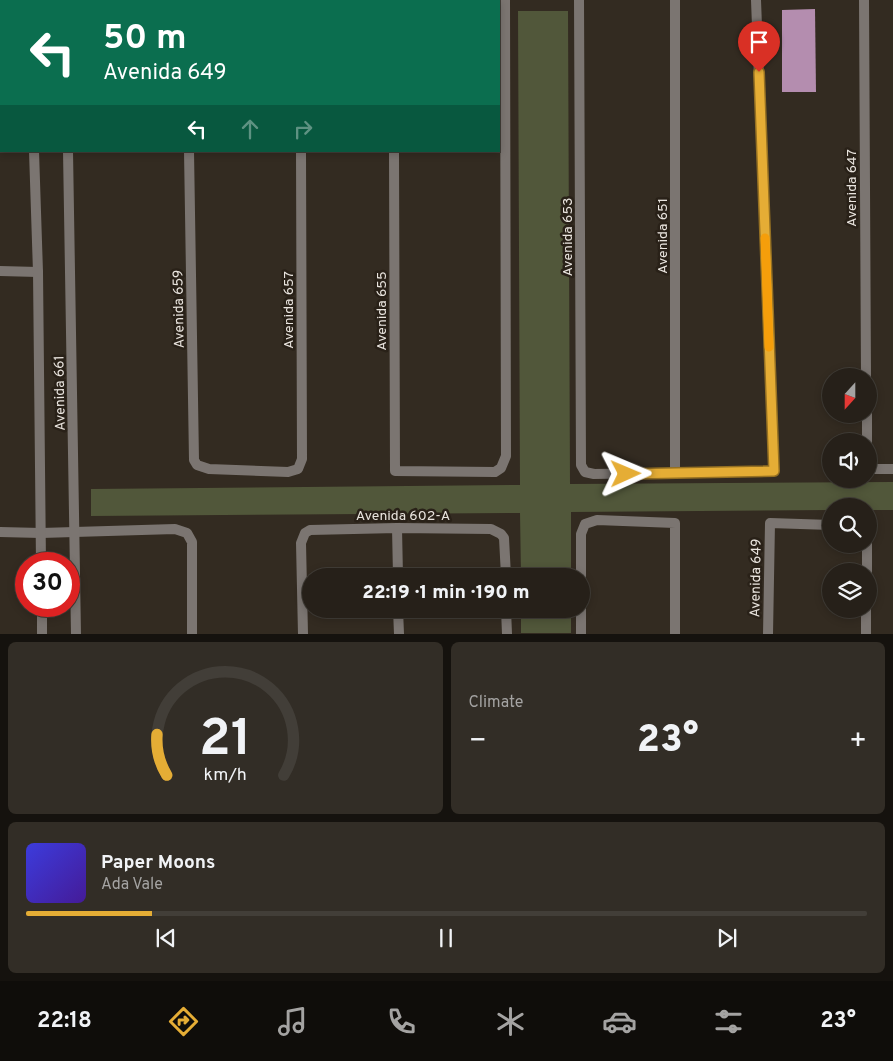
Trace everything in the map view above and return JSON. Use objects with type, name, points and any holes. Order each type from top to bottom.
[{"type":"street","name":"Avenida 655","points":[[394,152],[395,471],[495,472],[501,468],[506,456],[505,0]]},
{"type":"street","name":"Avenida 653","points":[[579,0],[581,464],[585,472],[594,474],[675,473]]},
{"type":"street","name":"Avenida 651","points":[[675,473],[676,0]]},
{"type":"street","points":[[675,473],[774,471],[756,0]]},
{"type":"street","name":"Avenida 647","points":[[864,0],[866,368]]},
{"type":"street","name":"Avenida 661","points":[[34,152],[38,272],[41,552]]},
{"type":"street","name":"Avenida 661","points":[[68,152],[76,634]]},
{"type":"street","name":"Avenida 659","points":[[189,152],[194,455],[197,465],[208,469],[288,472],[298,469]]},
{"type":"street","name":"Avenida 657","points":[[298,469],[302,458],[301,152]]},
{"type":"street","points":[[0,271],[38,272]]},
{"type":"street","points":[[877,469],[893,469]]},
{"type":"street","points":[[581,568],[581,534],[585,524],[597,520],[675,523],[675,634]]},
{"type":"street","name":"Avenida 649","points":[[768,634],[770,523],[822,525]]},
{"type":"street","points":[[397,528],[398,568]]},
{"type":"street","points":[[0,532],[41,533],[175,529],[187,533],[192,542],[192,634]]},
{"type":"street","name":"Avenida 602-A","points":[[303,634],[301,543],[305,533],[315,529],[491,529],[501,534],[505,542],[506,568]]},
{"type":"street","points":[[42,617],[42,634]]},
{"type":"street","points":[[398,618],[399,634]]},
{"type":"street","points":[[506,618],[507,634]]},
{"type":"street","points":[[581,618],[581,634]]},
{"type":"street","points":[[866,618],[866,634]]},
{"type":"green space","points":[[518,11],[568,11],[570,484],[822,482],[822,488],[877,488],[877,482],[893,482],[893,510],[877,510],[877,498],[822,498],[822,510],[571,512],[571,568],[521,568],[520,513],[91,516],[91,489],[520,485]]},
{"type":"green space","points":[[521,618],[571,618],[571,633],[521,633]]},
{"type":"building","points":[[815,9],[816,92],[782,92],[782,10]]},
{"type":"slow traffic","points":[[765,238],[769,347]]},
{"type":"route","points":[[626,474],[774,471],[759,72]]}]
